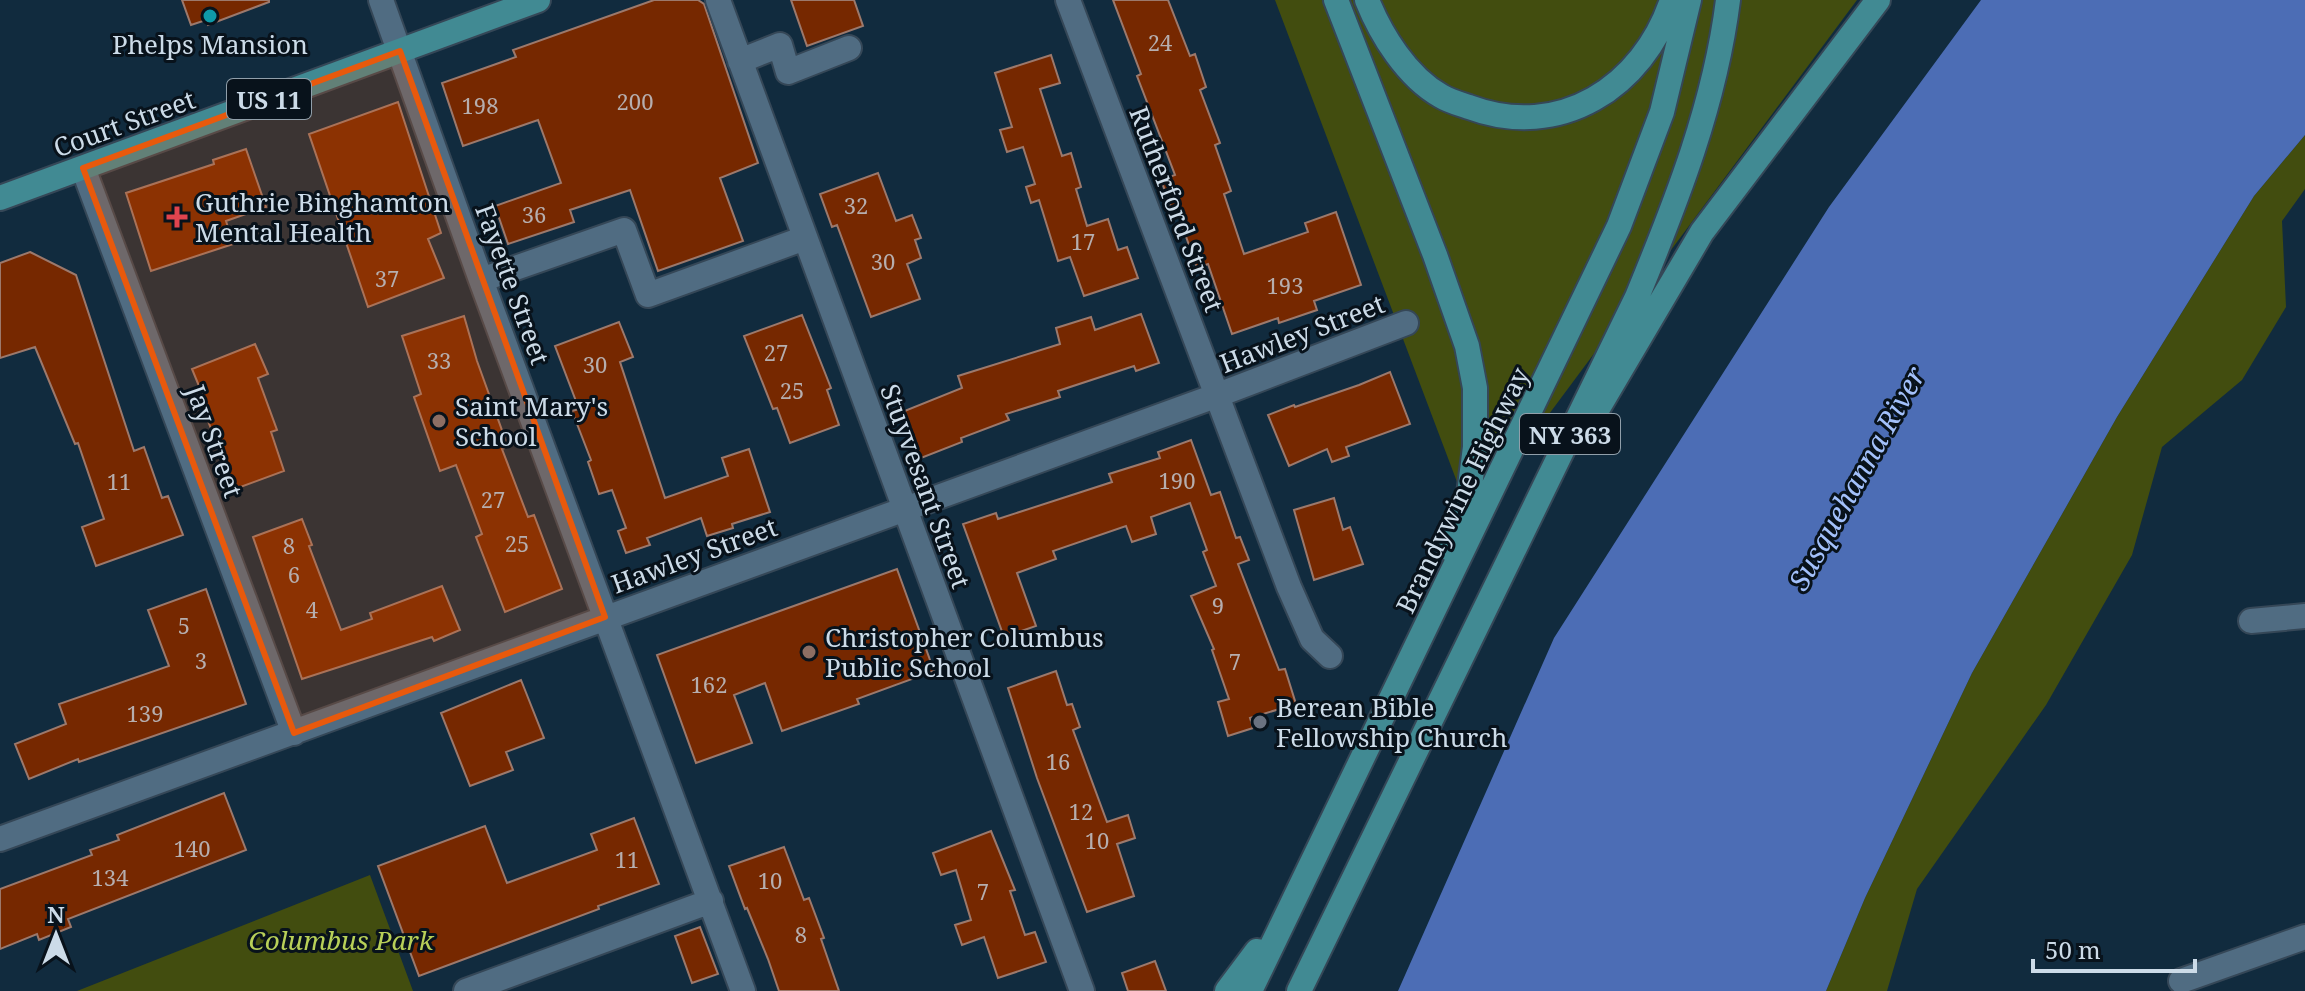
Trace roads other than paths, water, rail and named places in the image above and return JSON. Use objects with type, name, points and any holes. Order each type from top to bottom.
[{"type":"main road","name":"Court Street","points":[[0,198],[538,0]]},
{"type":"main road","points":[[1336,0],[1444,280],[1467,346],[1475,388],[1475,447],[1469,494],[1404,675]]},
{"type":"main road","points":[[1367,0],[1391,46],[1406,66],[1440,96],[1484,112],[1522,117],[1557,113],[1579,106],[1617,84],[1653,43],[1672,0]]},
{"type":"main road","name":"Brandywine Highway","points":[[1250,991],[1619,226],[1665,103],[1689,0]]},
{"type":"main road","name":"NY 363","points":[[1299,991],[1637,297],[1682,187],[1717,68],[1728,0]]},
{"type":"main road","points":[[1529,517],[1608,395],[1654,309],[1702,232],[1878,0]]},
{"type":"main road","points":[[1227,991],[1270,932],[1312,864]]},
{"type":"street","name":"Fayette Street","points":[[381,0],[743,991]]},
{"type":"street","name":"Rutherford Street","points":[[1068,0],[1289,587],[1312,639],[1330,656]]},
{"type":"street","name":"Stuyvesant Street","points":[[723,2],[740,61],[1082,991]]},
{"type":"street","points":[[740,61],[780,45],[788,72],[849,48]]},
{"type":"street","name":"Jay Street","points":[[83,168],[294,733]]},
{"type":"street","points":[[481,280],[624,230],[648,295],[805,238]]},
{"type":"street","name":"Hawley Street","points":[[0,839],[1218,395],[1406,323]]},
{"type":"street","points":[[2251,621],[2305,616]]},
{"type":"street","points":[[466,991],[711,901]]},
{"type":"street","points":[[2181,981],[2305,937]]},
{"type":"water","name":"Susquehanna River","points":[[1981,0],[2305,0],[2305,135],[2254,196],[2117,417],[1972,673],[1865,898],[1826,991],[1398,991],[1554,638],[1829,207]]},
{"type":"place","name":"Phelps Mansion","points":[[210,16]]},
{"type":"place","name":"Guthrie Binghamton Mental Health","points":[[177,217]]},
{"type":"place","name":"Saint Mary's School","points":[[439,421]]},
{"type":"place","name":"Christopher Columbus Public School","points":[[809,652]]},
{"type":"place","name":"Berean Bible Fellowship Church","points":[[1260,722]]},
{"type":"park label","name":"Columbus Park","points":[[341,940]]}]
